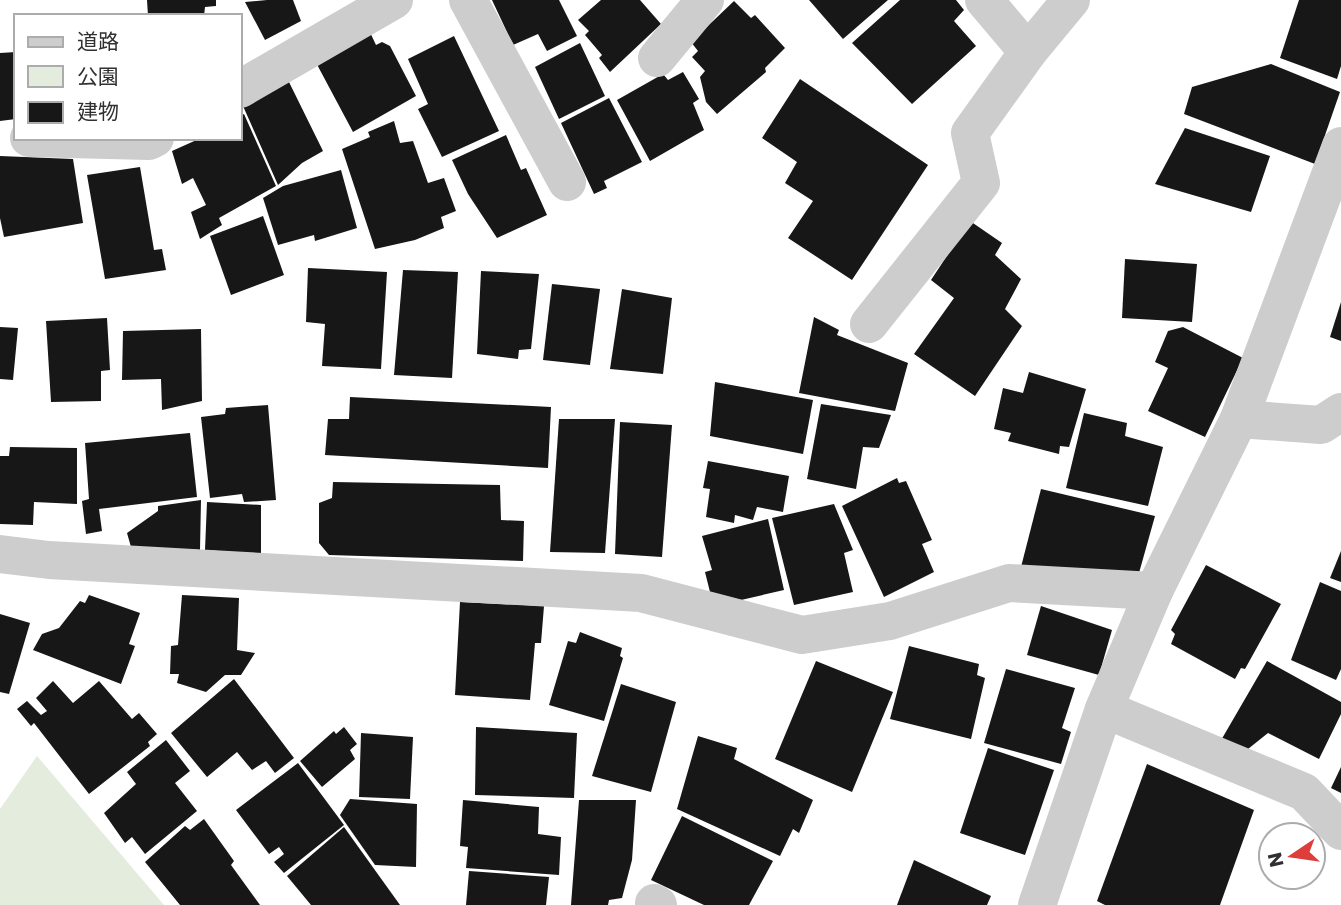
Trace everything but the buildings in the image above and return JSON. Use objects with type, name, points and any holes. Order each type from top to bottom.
[{"type":"street","points":[[242,88],[394,0]]},
{"type":"street","points":[[468,0],[566,182]]},
{"type":"street","points":[[657,58],[705,0]]},
{"type":"street","points":[[984,0],[1028,52]]},
{"type":"street","points":[[869,324],[981,183],[970,133],[1028,52],[1071,0]]},
{"type":"street","points":[[109,140],[151,140]]},
{"type":"street","points":[[1037,905],[1104,709],[1154,591],[1238,419],[1341,146]]},
{"type":"street","points":[[1238,419],[1321,425],[1341,412]]},
{"type":"street","points":[[0,554],[63,561],[641,593],[802,635],[890,621],[1009,583],[1154,591]]},
{"type":"street","points":[[1104,709],[1304,792],[1341,831]]},
{"type":"green space","points":[[37,756],[164,905],[0,905],[0,809]]}]
